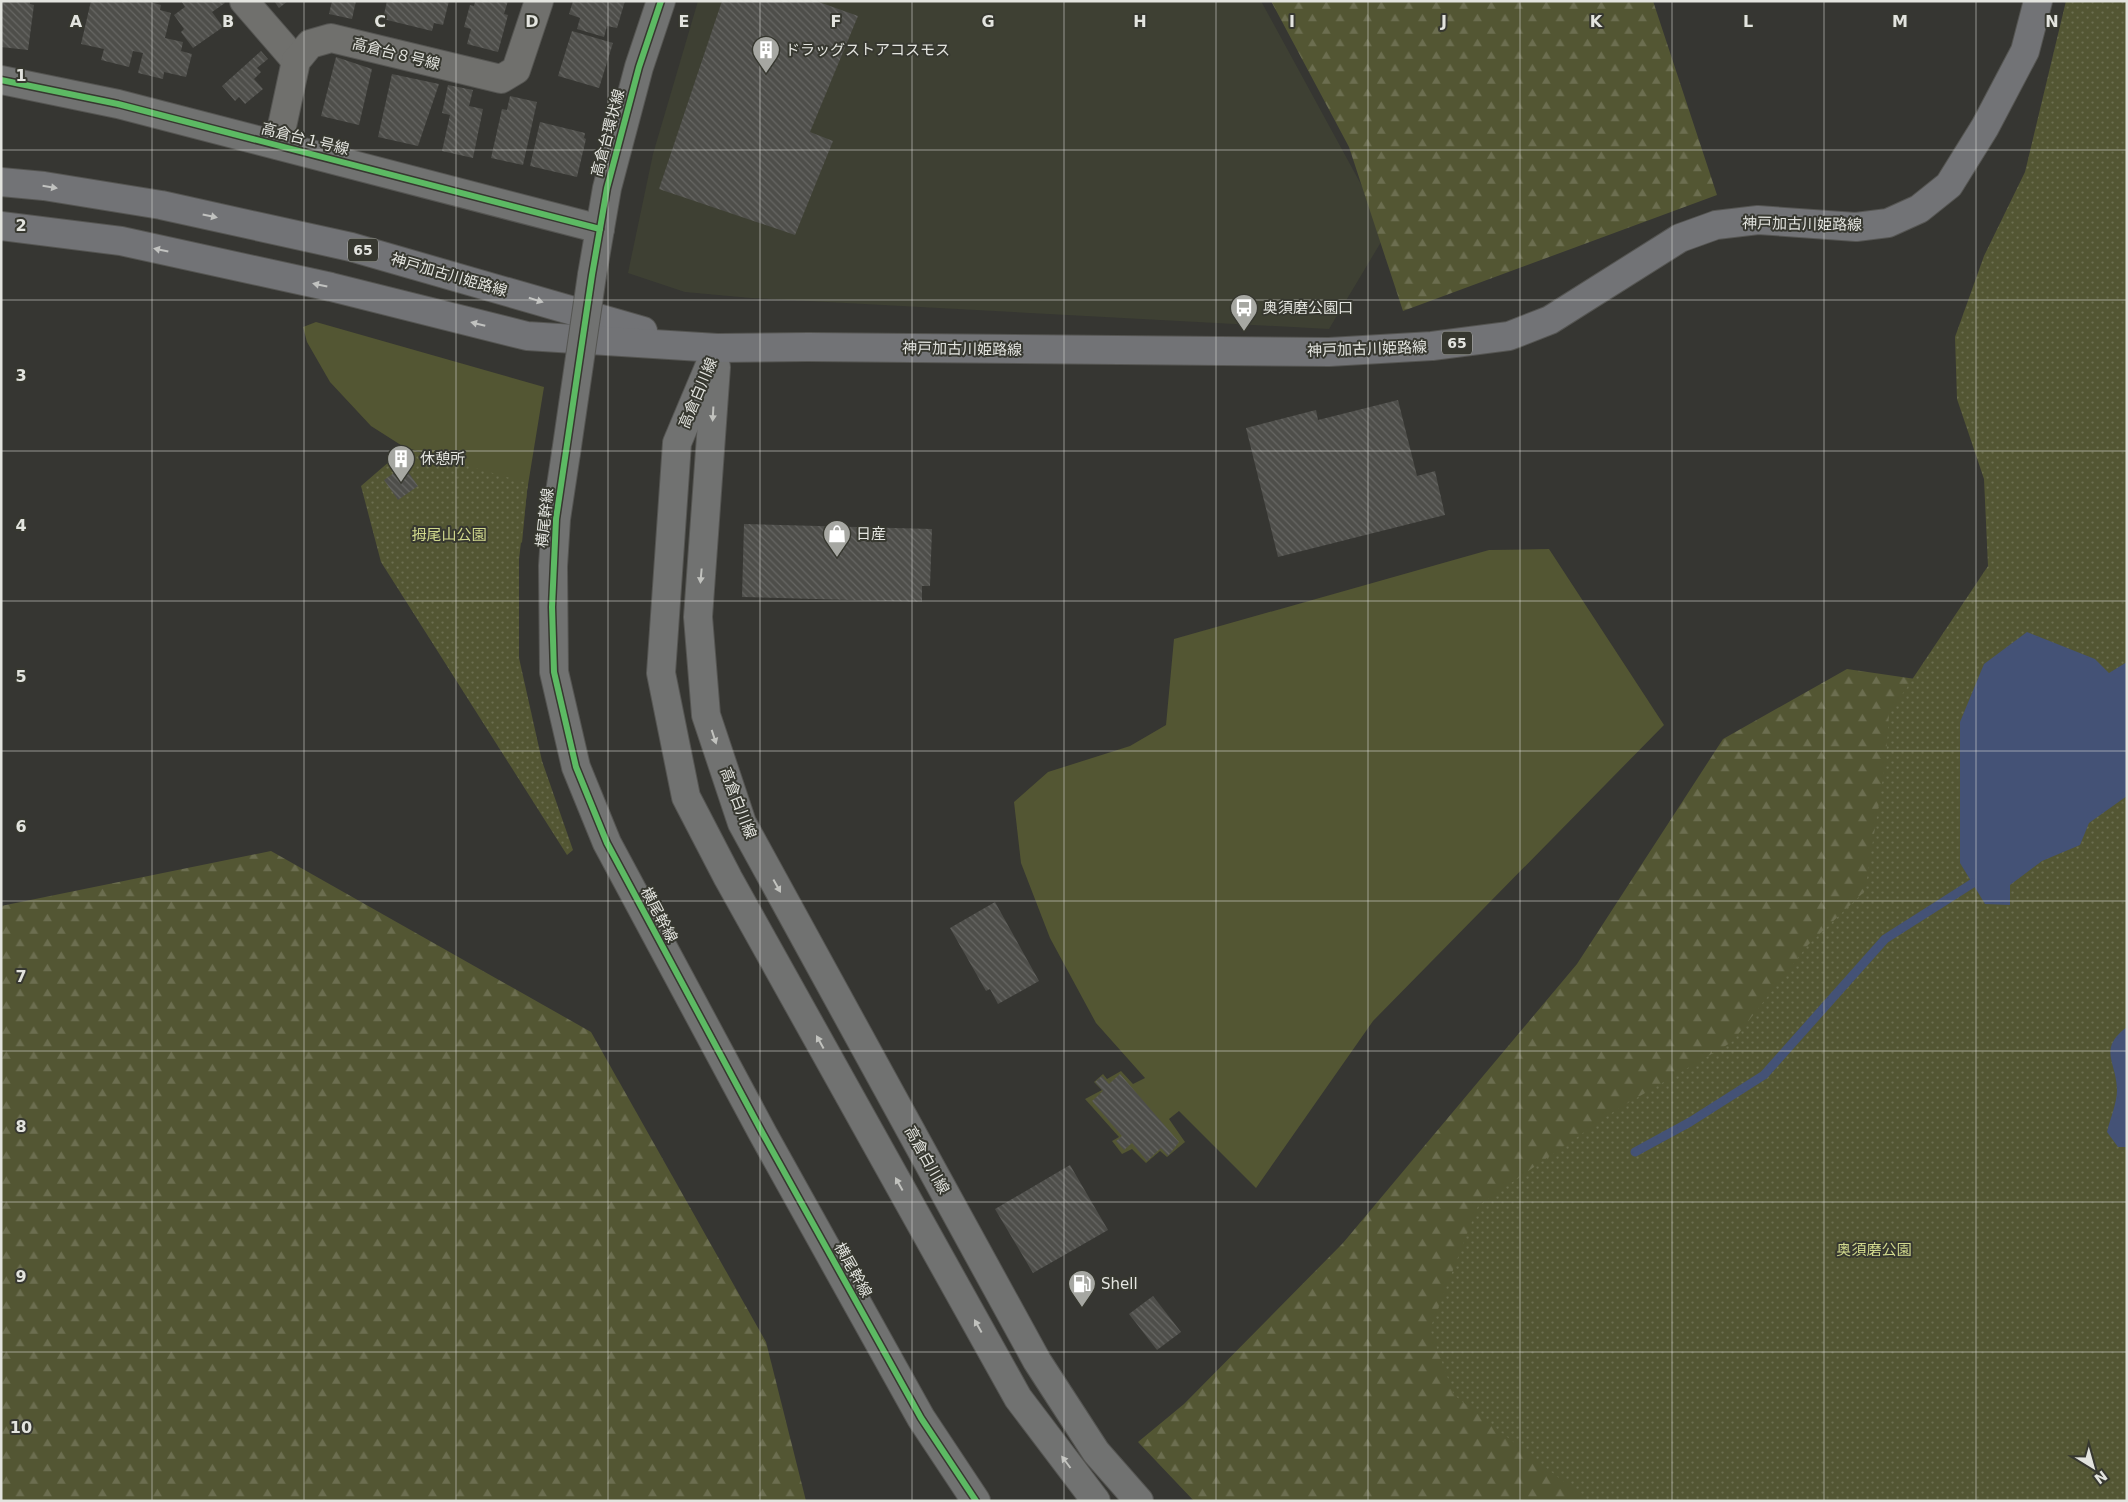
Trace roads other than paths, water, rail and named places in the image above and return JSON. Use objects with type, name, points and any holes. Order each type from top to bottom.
[{"type":"main road","name":"神戸加古川姫路線","points":[[1,226],[121,241],[331,287],[527,336],[717,348],[808,347],[1329,352],[1432,346],[1509,336],[1550,320],[1680,238],[1716,225],[1758,220],[1856,227],[1888,223],[1919,209],[1949,185],[1985,127],[2025,51],[2038,1]]},
{"type":"main road","name":"神戸加古川姫路線","points":[[1,182],[44,186],[160,206],[351,247],[413,263],[614,324],[717,348]]},
{"type":"street","points":[[244,1],[296,61],[278,145]]},
{"type":"street","name":"高倉台８号線","points":[[296,61],[310,44],[332,38],[500,79],[516,70],[539,1]]},
{"type":"street","name":"高倉台環状線","points":[[592,275],[607,188],[639,67],[661,1]]},
{"type":"street","name":"高倉台１号線","points":[[1,80],[80,96],[278,145],[600,229]]},
{"type":"street","name":"横尾幹線","points":[[592,275],[556,519],[553,566],[554,672],[576,767],[606,843],[763,1134],[921,1418],[976,1501]]},
{"type":"street","name":"高倉白川線","points":[[717,348],[677,443],[661,664],[661,673],[686,797],[733,887],[1018,1398],[1096,1501]]},
{"type":"street","name":"高倉白川線","points":[[717,348],[698,617],[706,715],[742,823],[1037,1361],[1096,1452],[1139,1501]]},
{"type":"water","points":[[2027,632],[2095,659],[2109,673],[2127,662],[2127,796],[2089,823],[2080,845],[2042,861],[2010,885],[2010,905],[1985,904],[1960,863],[1960,722],[1984,664]]},
{"type":"water","points":[[2127,1027],[2127,1147],[2118,1147],[2107,1132],[2117,1095],[2111,1049],[2118,1035]]},
{"type":"waterway","points":[[1635,1152],[1690,1122],[1764,1075],[1885,939],[1973,883]]},
{"type":"place","name":"ドラッグストアコスモス","points":[[766,74]]},
{"type":"place","name":"奥須磨公園口","points":[[1244,332]]},
{"type":"place","name":"休憩所","points":[[401,483]]},
{"type":"place","name":"日産","points":[[837,558]]},
{"type":"place","name":"Shell","points":[[1082,1308]]},
{"type":"park label","name":"拇尾山公園","points":[[449,535]]},
{"type":"park label","name":"奥須磨公園","points":[[1874,1250]]}]
